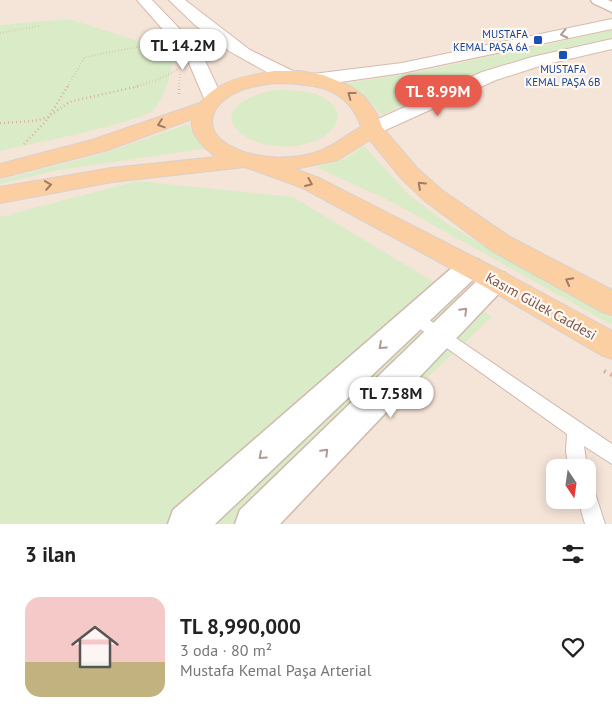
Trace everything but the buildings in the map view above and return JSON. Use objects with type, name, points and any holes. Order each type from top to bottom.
[{"type":"main road","points":[[144,0],[194,54],[210,103]]},
{"type":"main road","points":[[176,0],[202,24],[246,55],[290,77]]},
{"type":"main road","points":[[313,80],[402,68],[612,24]]},
{"type":"main road","points":[[612,44],[538,61],[489,76],[372,129],[330,155],[304,162],[275,164],[247,160],[224,152],[209,140],[201,125],[203,112],[210,103],[230,88],[250,81],[274,77],[290,77],[313,80],[343,90],[358,101],[367,114],[372,129],[409,173],[434,196],[501,244],[612,304]]},
{"type":"main road","points":[[0,171],[100,145],[210,103]]},
{"type":"main road","points":[[0,195],[112,175],[247,160]]},
{"type":"main road","name":"Kasım Gülek Caddesi","points":[[247,160],[311,183],[482,273],[612,346]]},
{"type":"street","points":[[598,0],[612,8]]},
{"type":"street","points":[[188,524],[414,317],[482,273]]},
{"type":"street","points":[[254,524],[441,334],[482,273]]},
{"type":"lane","points":[[414,317],[441,334],[612,456]]},
{"type":"lane","points":[[576,430],[576,459]]},
{"type":"lane","points":[[591,509],[595,524]]},
{"type":"path","points":[[0,32],[39,26]]},
{"type":"path","points":[[20,149],[48,117],[85,57],[141,46]]},
{"type":"path","points":[[0,123],[34,121],[48,117],[69,102],[128,89],[157,80],[180,69],[178,94]]},
{"type":"shaded area","points":[[0,0],[612,0],[612,524],[0,524]]},
{"type":"green space","points":[[69,19],[175,53],[162,98],[153,110],[127,121],[0,151],[0,25]]},
{"type":"green space","points":[[612,30],[612,38],[510,62],[449,83],[382,115],[366,98],[342,84],[433,69]]},
{"type":"green space","points":[[275,90],[309,93],[329,101],[335,107],[337,113],[335,126],[330,132],[315,141],[293,146],[271,145],[252,140],[238,131],[232,121],[234,109],[248,99]]},
{"type":"green space","points":[[188,124],[195,136],[209,148],[58,170],[0,184],[0,180],[108,152]]},
{"type":"green space","points":[[364,146],[409,195],[445,222],[507,260],[612,315],[612,325],[394,203],[316,167],[345,159]]},
{"type":"green space","points":[[137,181],[293,197],[492,317],[271,524],[0,524],[0,217]]},
{"type":"place","name":"MUSTAFA KEMAL PAŞA 6A","points":[[538,40]]},
{"type":"place","name":"MUSTAFA KEMAL PAŞA 6B","points":[[563,55]]}]
